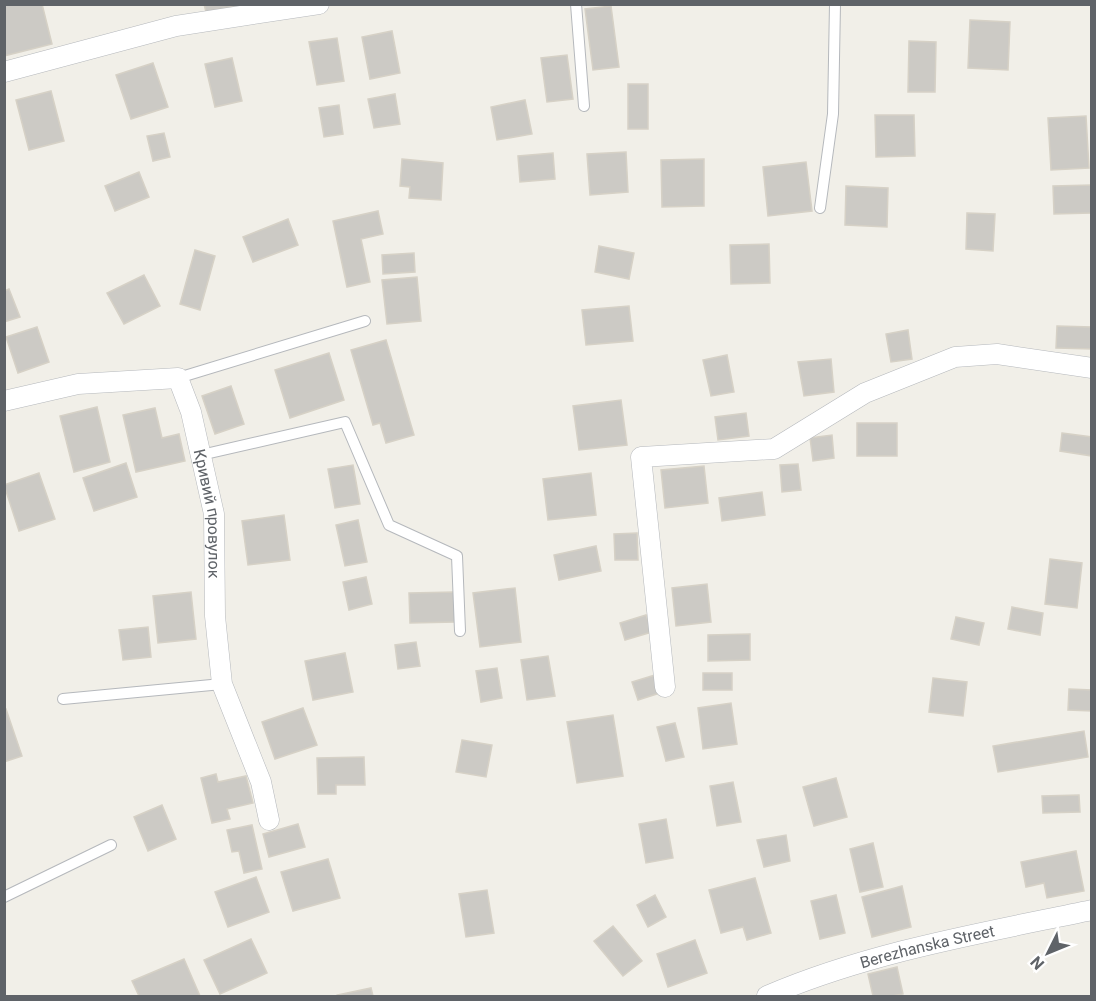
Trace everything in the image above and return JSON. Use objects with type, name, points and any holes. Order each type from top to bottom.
[{"type":"street","points":[[4,72],[176,26],[319,4]]},
{"type":"street","points":[[666,687],[640,456],[774,449],[865,393],[955,357],[997,354],[1092,368]]},
{"type":"street","points":[[4,401],[78,384],[178,378]]},
{"type":"street","name":"Кривий провулок","points":[[178,378],[191,412],[214,514],[215,616],[222,684],[261,782],[269,820]]},
{"type":"street","name":"Berezhanska Street","points":[[767,996],[799,982],[916,947],[1092,910]]},
{"type":"lane","points":[[576,4],[584,106]]},
{"type":"lane","points":[[820,208],[833,114],[835,4]]},
{"type":"lane","points":[[178,378],[365,321]]},
{"type":"lane","points":[[201,455],[345,422],[389,525],[457,556],[460,631]]},
{"type":"lane","points":[[63,699],[222,684]]},
{"type":"lane","points":[[4,897],[111,845]]},
{"type":"building","points":[[4,4],[42,4],[52,44],[4,56]]},
{"type":"building","points":[[204,4],[245,4],[206,12]]},
{"type":"building","points":[[611,6],[619,67],[593,70],[585,9]]},
{"type":"building","points":[[970,20],[1010,22],[1008,70],[968,68]]},
{"type":"building","points":[[392,31],[400,73],[370,79],[362,37]]},
{"type":"building","points":[[337,38],[344,81],[317,85],[309,42]]},
{"type":"building","points":[[909,41],[936,42],[935,92],[908,92]]},
{"type":"building","points":[[567,55],[573,99],[547,102],[541,58]]},
{"type":"building","points":[[232,58],[242,101],[215,107],[205,64]]},
{"type":"building","points":[[153,63],[168,107],[131,119],[116,75]]},
{"type":"building","points":[[628,84],[648,84],[648,129],[628,129]]},
{"type":"building","points":[[51,91],[64,141],[29,150],[16,100]]},
{"type":"building","points":[[395,94],[400,124],[374,128],[368,99]]},
{"type":"building","points":[[525,100],[532,134],[497,140],[491,107]]},
{"type":"building","points":[[339,105],[343,134],[324,137],[319,108]]},
{"type":"building","points":[[875,115],[914,115],[915,156],[876,157]]},
{"type":"building","points":[[1086,116],[1089,168],[1051,170],[1048,118]]},
{"type":"building","points":[[164,133],[170,157],[153,161],[147,136]]},
{"type":"building","points":[[626,152],[628,192],[590,195],[587,154]]},
{"type":"building","points":[[553,153],[555,179],[520,182],[518,156]]},
{"type":"building","points":[[402,159],[443,163],[441,200],[409,198],[410,187],[400,186]]},
{"type":"building","points":[[704,159],[704,206],[662,207],[661,160]]},
{"type":"building","points":[[806,162],[812,211],[768,216],[763,167]]},
{"type":"building","points":[[139,172],[149,197],[115,211],[105,186]]},
{"type":"building","points":[[1092,185],[1092,213],[1054,214],[1053,186]]},
{"type":"building","points":[[846,186],[888,188],[887,227],[845,225]]},
{"type":"building","points":[[378,211],[383,234],[361,239],[370,282],[347,287],[333,221]]},
{"type":"building","points":[[967,213],[995,214],[993,251],[966,249]]},
{"type":"building","points":[[288,219],[298,245],[253,262],[243,237]]},
{"type":"building","points":[[769,244],[770,283],[731,284],[730,245]]},
{"type":"building","points":[[599,246],[634,253],[629,279],[595,272]]},
{"type":"building","points":[[195,250],[215,256],[200,310],[180,304]]},
{"type":"building","points":[[414,253],[415,272],[383,274],[382,255]]},
{"type":"building","points":[[144,275],[160,306],[124,324],[107,293]]},
{"type":"building","points":[[417,277],[421,321],[387,324],[382,280]]},
{"type":"building","points":[[9,289],[20,317],[4,322],[4,291]]},
{"type":"building","points":[[629,306],[633,341],[586,345],[582,310]]},
{"type":"building","points":[[1057,326],[1092,327],[1092,349],[1056,348]]},
{"type":"building","points":[[37,327],[49,362],[18,373],[6,337]]},
{"type":"building","points":[[908,330],[912,359],[891,362],[886,334]]},
{"type":"building","points":[[386,340],[414,435],[386,443],[380,423],[373,425],[351,350]]},
{"type":"building","points":[[329,353],[344,400],[290,418],[275,370]]},
{"type":"building","points":[[727,355],[734,392],[711,396],[703,360]]},
{"type":"building","points":[[831,359],[834,392],[804,396],[798,362]]},
{"type":"building","points":[[231,386],[244,424],[215,434],[202,396]]},
{"type":"building","points":[[621,400],[627,445],[579,450],[573,406]]},
{"type":"building","points":[[97,407],[110,462],[74,472],[60,416]]},
{"type":"building","points":[[155,408],[162,438],[179,434],[185,461],[136,472],[123,415]]},
{"type":"building","points":[[746,413],[749,436],[718,440],[715,417]]},
{"type":"building","points":[[857,423],[897,423],[897,456],[857,456]]},
{"type":"building","points":[[1062,433],[1092,437],[1092,456],[1060,451]]},
{"type":"building","points":[[832,435],[834,458],[813,461],[810,438]]},
{"type":"building","points":[[126,463],[137,497],[94,511],[83,478]]},
{"type":"building","points":[[798,464],[801,490],[782,492],[780,465]]},
{"type":"building","points":[[353,465],[360,504],[335,508],[328,469]]},
{"type":"building","points":[[704,466],[708,503],[665,508],[661,470]]},
{"type":"building","points":[[39,473],[55,519],[19,531],[4,485]]},
{"type":"building","points":[[591,473],[596,515],[548,520],[543,479]]},
{"type":"building","points":[[762,492],[765,515],[722,521],[719,498]]},
{"type":"building","points":[[284,515],[290,560],[248,565],[242,521]]},
{"type":"building","points":[[358,520],[367,562],[345,566],[336,525]]},
{"type":"building","points":[[637,533],[638,560],[615,560],[614,534]]},
{"type":"building","points":[[596,546],[601,571],[559,580],[554,555]]},
{"type":"building","points":[[1050,559],[1082,563],[1077,608],[1045,604]]},
{"type":"building","points":[[366,577],[372,604],[349,610],[343,582]]},
{"type":"building","points":[[707,584],[711,622],[676,626],[672,588]]},
{"type":"building","points":[[515,588],[521,642],[480,647],[473,593]]},
{"type":"building","points":[[191,592],[196,639],[158,643],[153,596]]},
{"type":"building","points":[[455,592],[456,622],[410,623],[409,593]]},
{"type":"building","points":[[1012,607],[1043,613],[1040,635],[1008,629]]},
{"type":"building","points":[[646,615],[652,632],[625,640],[620,623]]},
{"type":"building","points":[[956,617],[984,623],[979,645],[951,639]]},
{"type":"building","points":[[148,627],[151,657],[123,660],[119,630]]},
{"type":"building","points":[[750,634],[750,660],[708,661],[708,635]]},
{"type":"building","points":[[416,642],[420,666],[398,669],[395,645]]},
{"type":"building","points":[[345,653],[353,692],[313,700],[305,661]]},
{"type":"building","points":[[548,656],[555,696],[527,700],[521,660]]},
{"type":"building","points":[[497,668],[502,698],[481,702],[476,671]]},
{"type":"building","points":[[703,673],[732,673],[732,690],[703,690]]},
{"type":"building","points":[[655,675],[660,693],[638,700],[632,682]]},
{"type":"building","points":[[933,678],[967,682],[963,716],[929,712]]},
{"type":"building","points":[[1069,689],[1092,690],[1092,711],[1068,710]]},
{"type":"building","points":[[731,703],[737,744],[703,749],[698,708]]},
{"type":"building","points":[[303,708],[317,745],[275,759],[262,722]]},
{"type":"building","points":[[6,709],[22,756],[4,762],[4,710]]},
{"type":"building","points":[[613,715],[623,776],[577,783],[567,722]]},
{"type":"building","points":[[675,723],[684,757],[666,761],[657,727]]},
{"type":"building","points":[[1084,731],[1088,757],[998,772],[993,746]]},
{"type":"building","points":[[462,740],[492,745],[486,777],[456,772]]},
{"type":"building","points":[[364,757],[365,785],[336,785],[336,794],[318,794],[317,758]]},
{"type":"building","points":[[216,774],[218,782],[246,776],[253,803],[227,809],[230,819],[212,823],[201,778]]},
{"type":"building","points":[[836,778],[847,817],[814,826],[803,787]]},
{"type":"building","points":[[733,782],[741,822],[717,826],[710,786]]},
{"type":"building","points":[[1079,795],[1080,812],[1043,813],[1042,796]]},
{"type":"building","points":[[162,805],[176,839],[148,851],[134,817]]},
{"type":"building","points":[[666,819],[673,858],[646,863],[639,824]]},
{"type":"building","points":[[298,824],[305,847],[269,857],[263,834]]},
{"type":"building","points":[[252,825],[262,869],[244,873],[239,851],[232,852],[227,830]]},
{"type":"building","points":[[786,835],[790,861],[764,867],[757,840]]},
{"type":"building","points":[[873,843],[883,887],[860,892],[850,849]]},
{"type":"building","points":[[1076,851],[1084,891],[1047,898],[1044,883],[1026,887],[1021,862]]},
{"type":"building","points":[[328,859],[340,898],[293,911],[281,872]]},
{"type":"building","points":[[256,877],[269,912],[228,927],[215,892]]},
{"type":"building","points":[[755,878],[771,933],[747,940],[743,927],[721,933],[709,890]]},
{"type":"building","points":[[902,886],[911,927],[872,937],[862,897]]},
{"type":"building","points":[[487,890],[494,933],[466,937],[459,894]]},
{"type":"building","points":[[655,895],[666,917],[648,927],[637,905]]},
{"type":"building","points":[[836,895],[845,933],[820,939],[811,901]]},
{"type":"building","points":[[613,926],[642,961],[623,976],[594,941]]},
{"type":"building","points":[[251,939],[267,973],[220,994],[204,960]]},
{"type":"building","points":[[695,940],[707,973],[668,987],[657,954]]},
{"type":"building","points":[[184,959],[200,996],[139,996],[132,981]]},
{"type":"building","points":[[897,967],[903,994],[873,996],[868,974]]},
{"type":"building","points":[[371,988],[373,996],[337,996],[337,995]]}]
